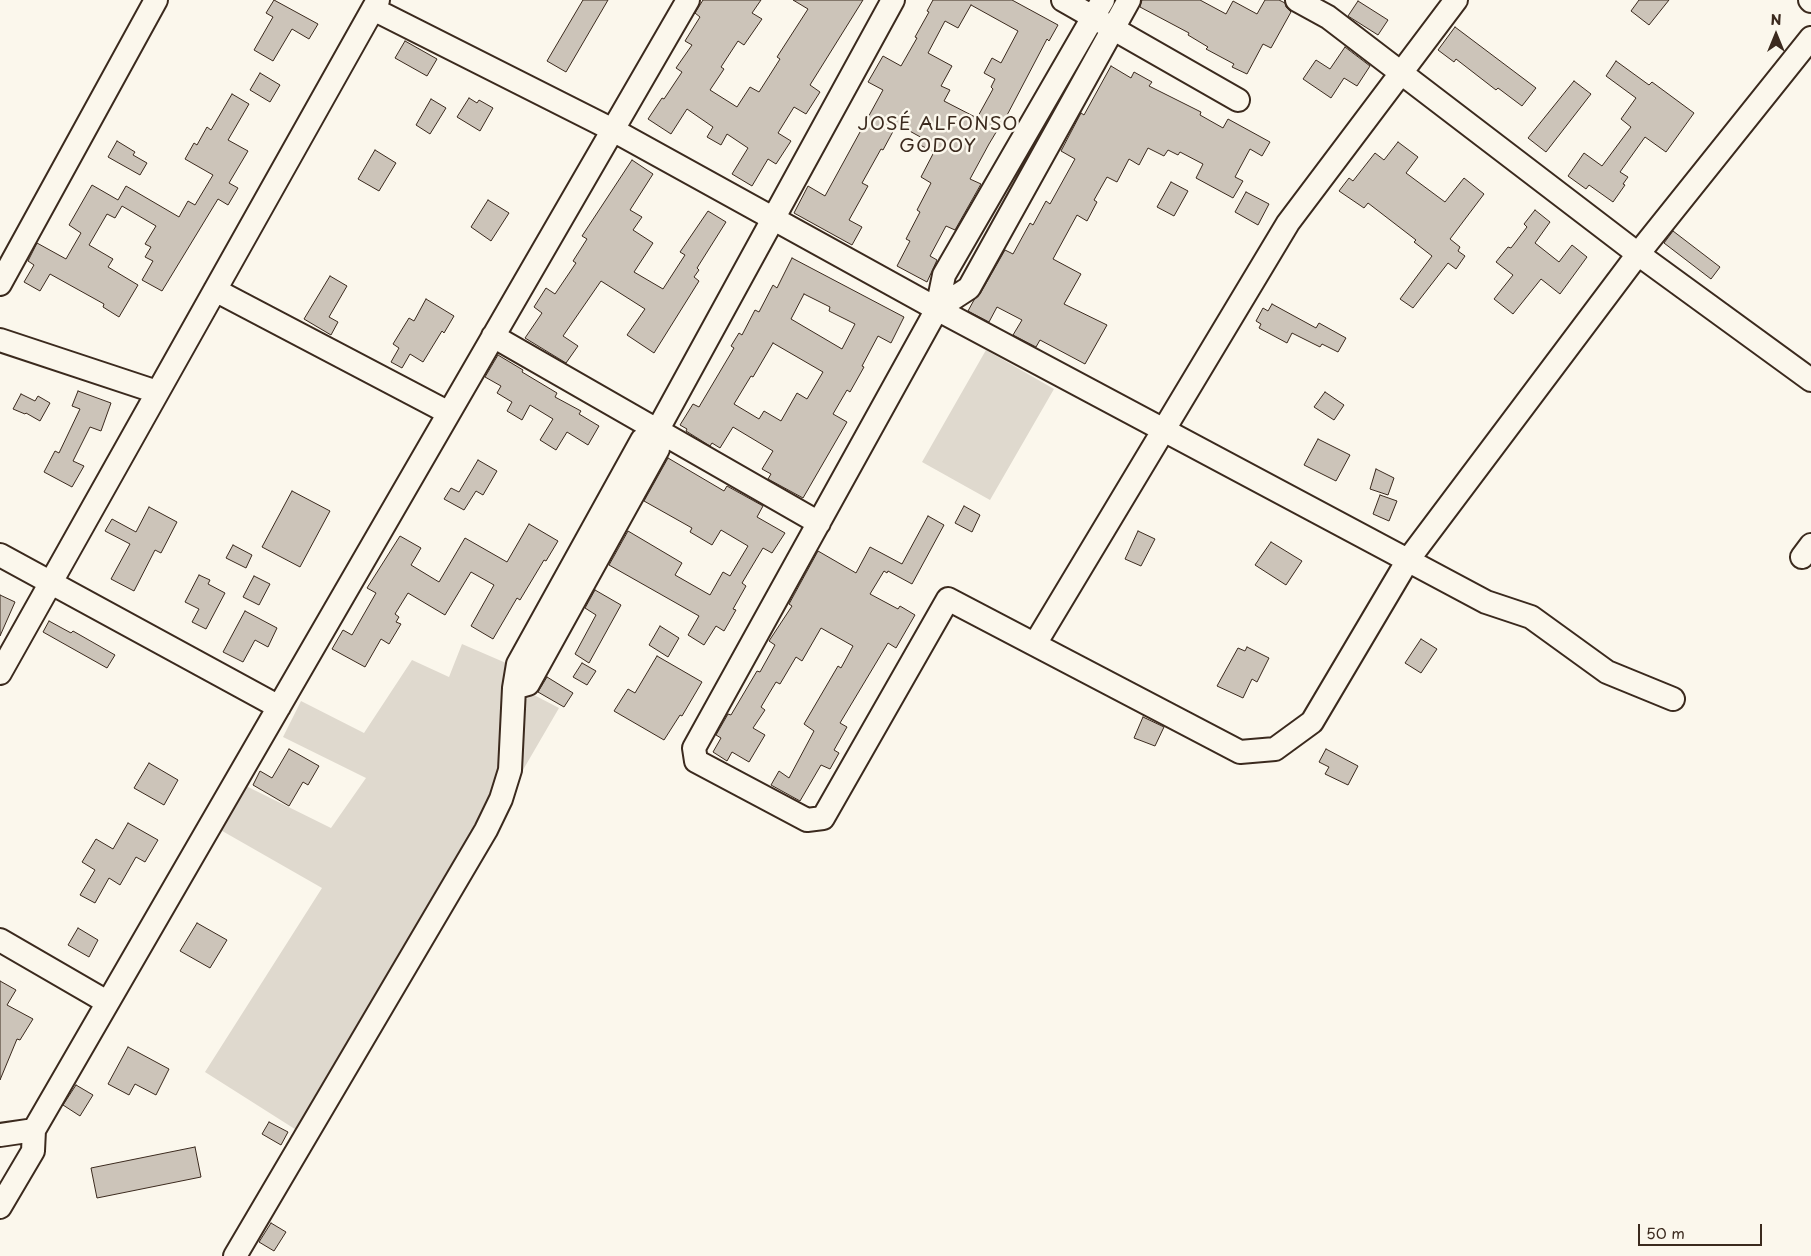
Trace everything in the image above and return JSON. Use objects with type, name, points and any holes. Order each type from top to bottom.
[{"type":"street","points":[[0,284],[156,0]]},
{"type":"street","points":[[0,1207],[33,1151],[34,1130],[688,0]]},
{"type":"street","points":[[235,1256],[481,838],[497,807],[510,770],[514,688],[518,664],[642,440],[657,431],[893,0]]},
{"type":"street","points":[[1063,0],[1098,9],[1113,29],[1238,100]]},
{"type":"street","points":[[937,309],[969,288],[1129,0]]},
{"type":"street","points":[[1297,0],[1328,16],[1638,254],[1811,380]]},
{"type":"street","points":[[1035,644],[1288,223],[1456,0]]},
{"type":"street","points":[[0,673],[375,4],[613,130],[937,309],[1486,602],[1531,617],[1607,672],[1673,699]]},
{"type":"street","points":[[1098,9],[944,275],[937,309],[694,748],[696,761],[807,820],[823,818],[948,598],[1240,752],[1275,749],[1312,722],[1408,560],[1638,254],[1811,38]]},
{"type":"street","points":[[215,290],[449,413]]},
{"type":"street","points":[[493,336],[819,523]]},
{"type":"street","points":[[0,340],[158,392]]},
{"type":"street","points":[[0,555],[279,707]]},
{"type":"street","points":[[0,940],[107,1002]]},
{"type":"street","points":[[0,1135],[34,1130]]},
{"type":"shaded area","points":[[986,350],[1054,389],[990,500],[922,462]]},
{"type":"shaded area","points":[[462,644],[506,663],[505,694],[520,702],[534,695],[559,708],[309,1138],[205,1072],[322,888],[217,828],[244,785],[331,828],[366,778],[283,737],[301,701],[364,733],[412,660],[449,677]]},
{"type":"building","points":[[274,0],[318,24],[309,39],[292,29],[273,61],[254,50],[273,17],[266,13]]},
{"type":"building","points":[[583,0],[608,0],[566,72],[547,61]]},
{"type":"building","points":[[703,0],[761,0],[752,13],[762,19],[744,45],[738,41],[721,67],[724,69],[710,90],[737,107],[750,87],[759,92],[780,59],[777,57],[808,9],[793,0],[863,0],[810,85],[820,92],[806,114],[794,107],[778,133],[791,141],[776,164],[768,159],[752,186],[732,174],[748,148],[727,134],[721,145],[707,137],[713,127],[687,109],[671,134],[648,119],[682,72],[676,68],[692,45],[685,41],[700,17],[695,13]]},
{"type":"building","points":[[933,0],[1012,0],[1058,25],[1049,41],[1047,39],[1005,119],[970,179],[981,184],[955,230],[946,226],[930,256],[937,260],[927,282],[897,266],[910,241],[906,239],[920,212],[917,210],[931,183],[921,177],[934,152],[920,145],[924,139],[897,124],[862,183],[868,186],[849,220],[862,227],[852,245],[794,213],[808,186],[825,196],[883,90],[868,82],[883,56],[901,66],[917,38],[915,37],[929,12],[927,11]],"holes":[[[971,5],[1018,31],[1001,63],[992,58],[984,73],[995,79],[991,87],[993,89],[977,118],[944,101],[950,90],[941,86],[952,66],[928,53],[945,21],[958,28]]]},
{"type":"building","points":[[1142,0],[1200,0],[1226,14],[1233,1],[1257,14],[1265,0],[1279,0],[1285,3],[1291,12],[1271,48],[1263,44],[1247,74],[1232,67],[1234,64],[1206,49],[1208,47],[1188,35],[1189,33],[1140,7]]},
{"type":"building","points":[[1639,0],[1669,0],[1649,25],[1631,11]]},
{"type":"building","points":[[1358,1],[1388,20],[1378,35],[1348,16]]},
{"type":"building","points":[[1455,27],[1536,88],[1522,106],[1498,88],[1496,90],[1456,59],[1454,62],[1438,50]]},
{"type":"building","points":[[405,41],[437,59],[427,76],[395,58]]},
{"type":"building","points":[[1345,47],[1370,66],[1357,86],[1344,78],[1331,98],[1303,79],[1316,60],[1330,69]]},
{"type":"building","points":[[1616,61],[1649,85],[1652,82],[1694,113],[1666,152],[1645,137],[1620,172],[1628,177],[1623,184],[1625,185],[1613,202],[1589,185],[1586,189],[1568,176],[1584,153],[1602,166],[1631,127],[1621,119],[1636,98],[1606,76]]},
{"type":"building","points":[[1111,66],[1131,78],[1134,72],[1152,82],[1149,86],[1201,112],[1200,115],[1223,128],[1228,119],[1270,142],[1262,156],[1250,149],[1235,177],[1243,181],[1233,198],[1196,178],[1203,164],[1180,152],[1178,155],[1168,150],[1164,156],[1148,148],[1139,165],[1129,159],[1117,182],[1107,177],[1094,200],[1097,202],[1087,221],[1077,215],[1053,259],[1081,274],[1064,304],[1107,325],[1085,364],[1040,340],[1036,347],[1013,335],[1022,320],[997,307],[989,322],[968,311],[1005,250],[1013,254],[1030,223],[1033,225],[1046,201],[1050,204],[1075,159],[1061,151],[1081,113],[1084,115]]},
{"type":"building","points":[[260,73],[280,85],[270,102],[250,90]]},
{"type":"building","points":[[1574,81],[1591,94],[1546,152],[1528,138]]},
{"type":"building","points":[[232,94],[249,104],[228,140],[248,151],[229,183],[238,188],[228,205],[218,199],[162,291],[142,280],[153,261],[145,257],[151,247],[145,244],[156,226],[122,206],[115,218],[107,214],[89,245],[113,259],[108,267],[138,285],[119,317],[103,307],[104,304],[50,274],[40,291],[24,282],[34,265],[28,261],[37,243],[66,259],[81,233],[69,225],[92,185],[118,200],[126,186],[179,217],[188,201],[195,205],[213,175],[185,159],[194,143],[197,145],[207,127],[211,130]]},
{"type":"building","points":[[469,98],[477,103],[479,100],[493,108],[480,131],[457,117]]},
{"type":"building","points":[[431,99],[446,108],[430,134],[416,125]]},
{"type":"building","points":[[117,141],[135,152],[133,155],[147,163],[140,175],[108,157]]},
{"type":"building","points":[[1398,142],[1418,157],[1406,173],[1445,202],[1464,178],[1484,194],[1450,239],[1460,247],[1458,251],[1465,256],[1456,269],[1448,263],[1413,308],[1400,299],[1432,256],[1414,242],[1416,240],[1368,203],[1364,208],[1339,191],[1349,178],[1353,181],[1375,153],[1384,160]]},
{"type":"building","points":[[375,150],[396,163],[379,191],[358,179]]},
{"type":"building","points":[[632,160],[653,174],[630,210],[642,217],[633,230],[653,243],[634,272],[663,289],[685,255],[680,252],[708,211],[726,222],[697,268],[699,270],[694,277],[699,281],[654,353],[627,335],[645,309],[601,281],[563,336],[578,346],[566,363],[525,338],[542,313],[534,307],[546,288],[555,294],[576,263],[573,261],[587,239],[582,236]]},
{"type":"building","points":[[1171,182],[1188,191],[1174,216],[1157,207]]},
{"type":"building","points":[[1246,192],[1269,204],[1258,225],[1235,212]]},
{"type":"building","points":[[488,200],[509,213],[491,241],[471,227]]},
{"type":"building","points":[[1535,210],[1550,222],[1535,243],[1559,262],[1572,245],[1587,257],[1560,294],[1541,279],[1513,314],[1494,299],[1513,275],[1496,262],[1508,247],[1511,248],[1527,227],[1524,224]]},
{"type":"building","points":[[1673,231],[1720,267],[1711,279],[1664,243]]},
{"type":"building","points":[[792,258],[904,317],[891,343],[878,336],[850,392],[847,390],[833,414],[847,422],[803,498],[768,479],[771,474],[762,469],[773,451],[733,427],[720,448],[712,443],[710,446],[680,425],[693,404],[699,407],[734,348],[731,346],[739,333],[742,335],[755,310],[759,312],[773,285],[777,288]],"holes":[[[804,294],[830,307],[829,311],[855,324],[842,349],[791,319]],[[773,343],[823,372],[807,399],[797,393],[781,421],[764,411],[759,419],[734,404]]]},
{"type":"building","points":[[330,276],[347,286],[329,317],[338,322],[331,335],[304,319]]},
{"type":"building","points":[[426,299],[454,316],[444,333],[442,331],[423,362],[410,354],[402,368],[391,362],[399,348],[393,344],[409,318],[414,321]]},
{"type":"building","points":[[1272,304],[1316,328],[1319,323],[1346,338],[1338,352],[1322,344],[1320,347],[1292,333],[1287,343],[1259,328],[1261,324],[1256,321],[1263,308],[1268,311]]},
{"type":"building","points":[[498,355],[557,393],[555,397],[581,411],[579,414],[599,426],[588,445],[567,432],[556,450],[540,440],[553,419],[530,405],[522,420],[507,411],[512,402],[497,393],[501,386],[485,377]]},
{"type":"building","points":[[78,391],[111,403],[101,431],[90,427],[73,461],[84,466],[72,487],[44,472],[55,451],[59,453],[80,409],[72,406]]},
{"type":"building","points":[[1325,392],[1344,405],[1334,420],[1314,407]]},
{"type":"building","points":[[21,394],[35,401],[38,396],[50,403],[40,421],[26,413],[13,409]]},
{"type":"building","points":[[1318,439],[1350,455],[1336,481],[1304,465]]},
{"type":"building","points":[[668,458],[724,491],[727,486],[763,506],[757,517],[785,533],[772,553],[763,548],[742,583],[746,586],[733,609],[736,610],[724,631],[716,626],[704,645],[688,635],[699,616],[609,565],[628,531],[682,563],[675,575],[710,595],[723,572],[730,576],[748,546],[721,530],[712,545],[690,532],[692,528],[644,501]]},
{"type":"building","points":[[478,460],[497,471],[483,495],[476,491],[464,510],[444,499],[451,488],[459,492]]},
{"type":"building","points":[[1376,469],[1394,478],[1388,495],[1370,489]]},
{"type":"building","points":[[292,491],[330,511],[300,567],[262,547]]},
{"type":"building","points":[[1380,495],[1397,501],[1389,521],[1373,514]]},
{"type":"building","points":[[964,506],[980,515],[972,532],[955,523]]},
{"type":"building","points":[[149,507],[177,522],[161,553],[155,550],[134,591],[111,579],[130,544],[105,531],[112,519],[136,532]]},
{"type":"building","points":[[928,516],[944,525],[912,584],[888,571],[887,573],[884,571],[870,594],[898,609],[900,606],[915,615],[896,648],[888,643],[840,723],[847,727],[834,750],[839,753],[830,769],[821,765],[800,801],[771,785],[779,771],[789,778],[814,731],[804,724],[838,666],[841,668],[853,646],[821,628],[802,661],[796,657],[780,684],[776,682],[761,707],[765,710],[753,728],[765,735],[749,762],[732,752],[727,761],[713,752],[721,738],[716,735],[728,714],[731,715],[757,671],[760,672],[775,645],[769,641],[792,606],[789,604],[818,551],[856,573],[870,547],[902,564]]},
{"type":"building","points":[[529,524],[558,541],[520,600],[517,598],[493,639],[471,626],[494,585],[471,572],[445,615],[408,593],[395,614],[399,617],[396,622],[401,624],[389,644],[381,639],[365,667],[332,649],[343,630],[352,635],[376,593],[367,588],[400,536],[421,548],[411,565],[439,582],[465,538],[507,562]]},
{"type":"building","points":[[1138,531],[1155,539],[1141,566],[1125,559]]},
{"type":"building","points":[[1271,542],[1302,561],[1286,585],[1255,565]]},
{"type":"building","points":[[233,545],[252,555],[246,568],[226,558]]},
{"type":"building","points":[[199,575],[210,580],[208,584],[225,593],[206,629],[192,622],[199,609],[185,602]]},
{"type":"building","points":[[254,576],[270,584],[259,605],[243,597]]},
{"type":"building","points":[[595,590],[621,605],[589,663],[575,654],[596,615],[585,608]]},
{"type":"building","points":[[0,595],[15,602],[0,636]]},
{"type":"building","points":[[245,611],[277,628],[268,647],[255,640],[243,662],[223,652]]},
{"type":"building","points":[[49,621],[71,633],[73,631],[115,655],[107,668],[43,632]]},
{"type":"building","points":[[660,626],[679,638],[668,657],[649,645]]},
{"type":"building","points":[[1421,639],[1437,649],[1421,673],[1405,663]]},
{"type":"building","points":[[1247,647],[1269,658],[1257,682],[1252,679],[1243,698],[1217,686],[1238,648],[1245,651]]},
{"type":"building","points":[[657,656],[702,682],[682,716],[680,715],[664,740],[614,711],[628,689],[635,693]]},
{"type":"building","points":[[582,663],[596,671],[587,685],[573,677]]},
{"type":"building","points":[[547,677],[573,693],[564,707],[538,692]]},
{"type":"building","points":[[1143,717],[1164,727],[1155,746],[1134,738]]},
{"type":"building","points":[[289,749],[319,766],[308,785],[303,782],[289,806],[253,785],[260,771],[272,778]]},
{"type":"building","points":[[1326,749],[1358,766],[1348,785],[1325,774],[1329,767],[1319,762]]},
{"type":"building","points":[[149,763],[178,780],[164,805],[134,788]]},
{"type":"building","points":[[128,823],[158,840],[145,862],[136,857],[120,885],[109,878],[95,903],[80,895],[95,870],[82,862],[96,839],[113,849]]},
{"type":"building","points":[[197,923],[227,940],[210,968],[180,951]]},
{"type":"building","points":[[78,928],[98,940],[89,957],[68,945]]},
{"type":"building","points":[[0,981],[16,990],[7,1005],[33,1019],[20,1040],[17,1039],[0,1080]]},
{"type":"building","points":[[128,1047],[169,1069],[156,1095],[135,1084],[129,1095],[108,1084]]},
{"type":"building","points":[[76,1085],[93,1095],[80,1116],[63,1105]]},
{"type":"building","points":[[269,1122],[288,1132],[281,1145],[262,1134]]},
{"type":"building","points":[[195,1147],[201,1177],[97,1198],[91,1168]]},
{"type":"building","points":[[271,1223],[286,1232],[274,1251],[259,1242]]},
{"type":"district","name":"JOSÉ ALFONSO GODOY","points":[[938,136]]}]
